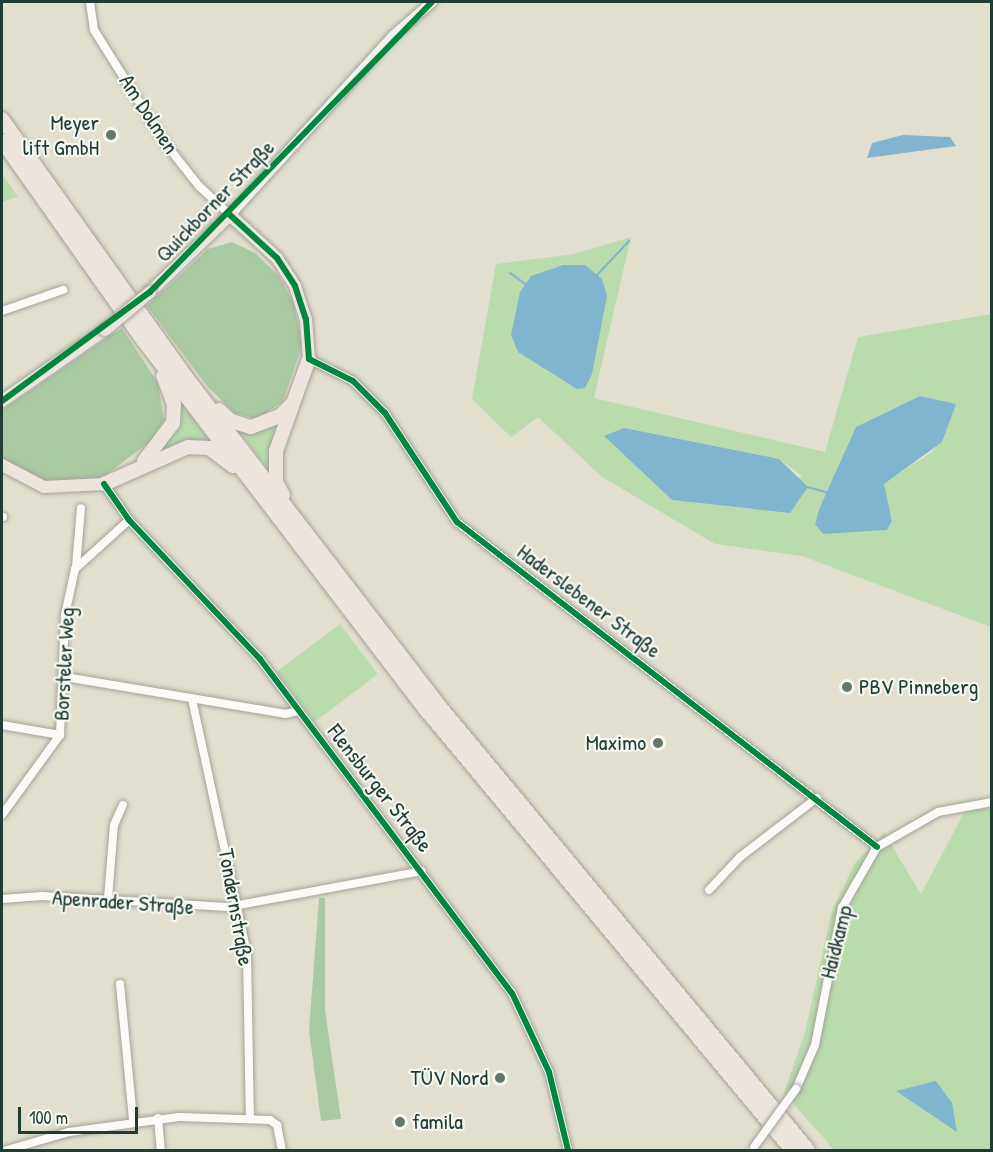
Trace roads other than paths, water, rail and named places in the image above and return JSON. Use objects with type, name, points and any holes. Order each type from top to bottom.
[{"type":"highway","points":[[2,119],[186,377],[308,539],[529,819],[808,1150]]},
{"type":"highway","points":[[2,141],[143,339],[244,474],[512,817],[792,1150]]},
{"type":"highway","points":[[136,468],[168,433],[174,413],[170,388],[143,339]]},
{"type":"highway","points":[[308,539],[274,472],[279,443],[297,398],[309,359]]},
{"type":"highway","points":[[186,377],[231,421],[251,427],[280,416],[297,398]]},
{"type":"highway","points":[[104,484],[136,468],[199,447],[244,474]]},
{"type":"main road","name":"Quickborner Straße","points":[[2,401],[105,330],[150,292],[230,214],[393,36],[432,2]]},
{"type":"main road","points":[[230,214],[276,258],[295,286],[306,319],[309,359]]},
{"type":"main road","points":[[2,465],[44,487],[104,484]]},
{"type":"street","name":"Am Dolmen","points":[[90,2],[94,30],[165,142],[199,186],[230,214]]},
{"type":"street","points":[[2,311],[63,290]]},
{"type":"street","name":"Haderslebener Straße","points":[[309,359],[353,381],[386,413],[457,522],[817,798],[877,847]]},
{"type":"street","name":"Flensburger Straße","points":[[104,484],[129,520],[260,659],[512,993],[531,1030],[557,1098],[568,1150]]},
{"type":"street","name":"Borsteler Weg","points":[[2,815],[60,735],[65,677],[65,615],[76,567],[81,508]]},
{"type":"street","points":[[76,567],[129,520]]},
{"type":"street","points":[[65,677],[192,699],[298,711]]},
{"type":"street","name":"Tondernstraße","points":[[192,699],[247,953],[250,1119]]},
{"type":"street","points":[[2,726],[60,735]]},
{"type":"street","points":[[709,890],[740,857],[817,798]]},
{"type":"street","points":[[877,847],[938,812],[992,802]]},
{"type":"street","points":[[108,899],[114,825],[123,805]]},
{"type":"street","name":"Haidkamp","points":[[752,1149],[796,1089],[815,1045],[842,908],[877,847]]},
{"type":"street","name":"Apenrader Straße","points":[[2,899],[108,899],[238,906],[422,871]]},
{"type":"street","points":[[120,984],[133,1120]]},
{"type":"street","points":[[158,1118],[161,1150]]},
{"type":"street","points":[[7,1150],[133,1120],[158,1118],[250,1119],[277,1125],[282,1150]]},
{"type":"water","points":[[903,135],[950,137],[956,146],[867,158],[872,143]]},
{"type":"water","points":[[563,265],[585,265],[602,279],[607,296],[592,374],[585,388],[577,389],[518,352],[511,335],[520,292],[531,276]]},
{"type":"water","points":[[920,396],[956,404],[942,442],[884,484],[892,521],[887,530],[823,534],[815,524],[820,507],[856,427]]},
{"type":"water","points":[[624,428],[779,459],[808,487],[790,513],[672,500],[604,436]]},
{"type":"water","points":[[936,1081],[952,1103],[957,1132],[896,1091]]},
{"type":"waterway","points":[[597,275],[629,241]]},
{"type":"waterway","points":[[510,273],[525,284]]},
{"type":"waterway","points":[[807,487],[830,493]]},
{"type":"place","name":"Meyer lift GmbH","points":[[111,135]]},
{"type":"place","name":"PBV Pinneberg","points":[[847,687]]},
{"type":"place","name":"Maximo","points":[[658,743]]},
{"type":"place","name":"TÜV Nord","points":[[500,1078]]},
{"type":"place","name":"famila","points":[[400,1122]]}]
